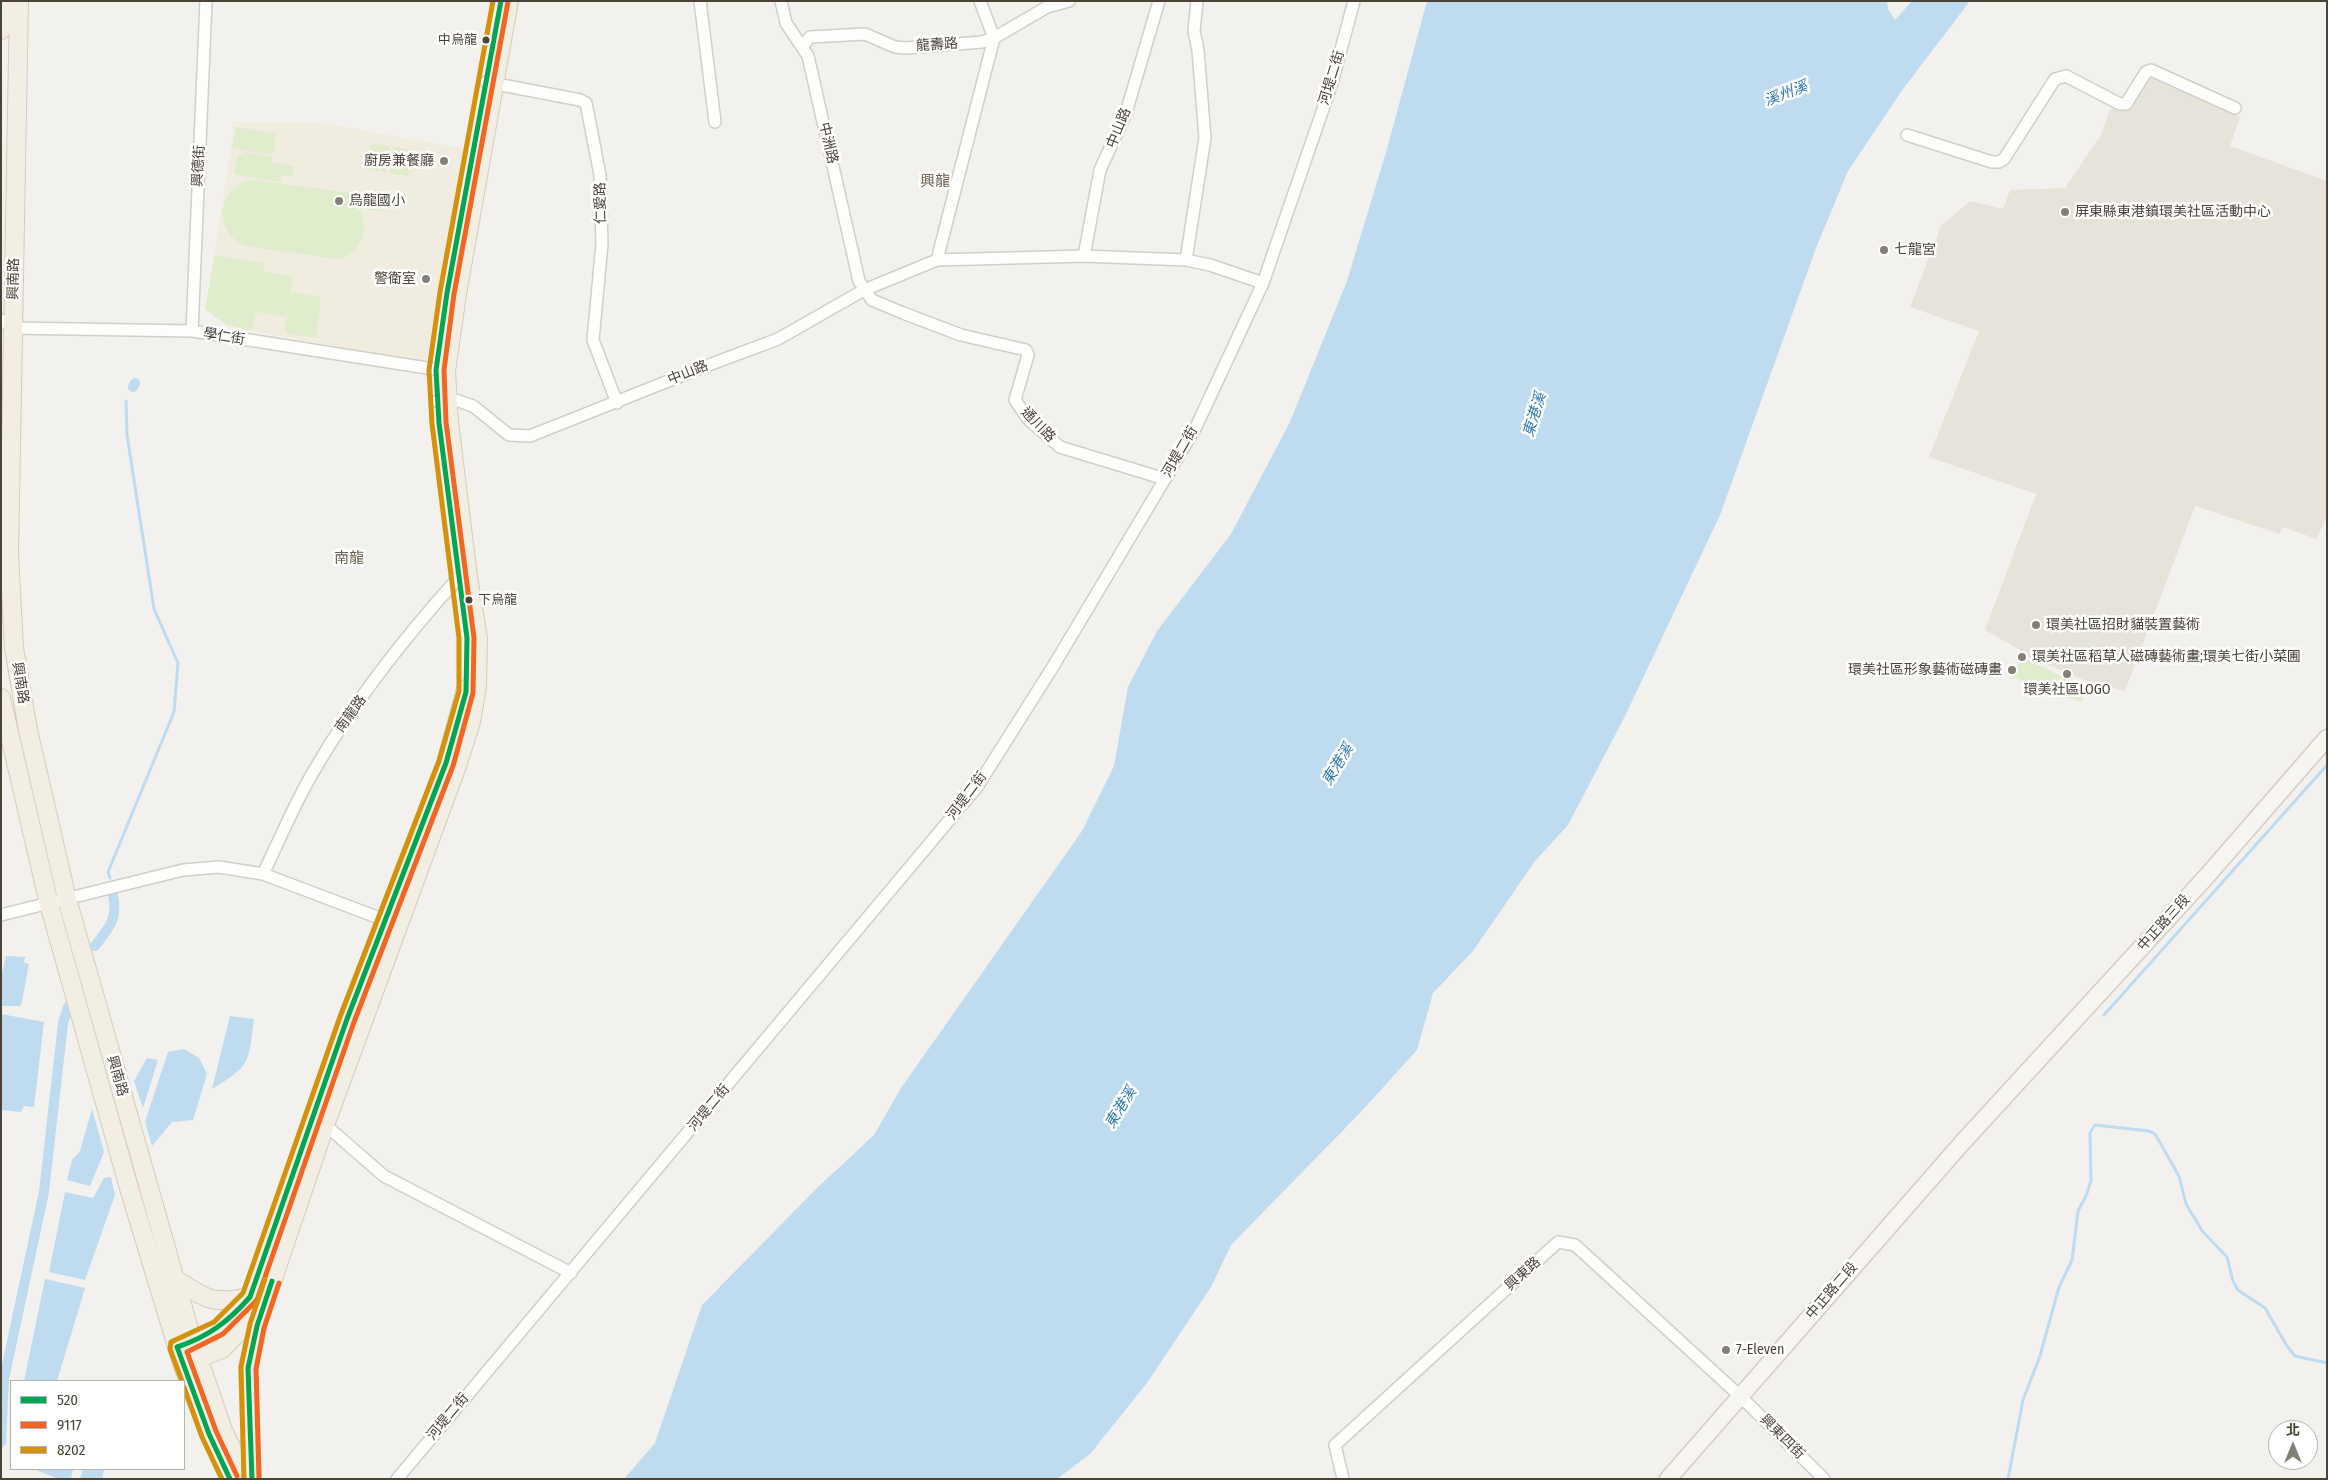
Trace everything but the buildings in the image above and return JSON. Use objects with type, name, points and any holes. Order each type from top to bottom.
[{"type":"main road","points":[[1,30],[3,1]]},
{"type":"main road","name":"興南路","points":[[19,1],[8,324],[9,554],[14,648],[28,730],[66,899],[176,1279],[188,1353]]},
{"type":"main road","points":[[188,1353],[222,1349],[242,1330],[256,1302],[319,1120],[392,923],[458,766],[471,722],[477,686],[478,638],[463,577],[442,401],[441,370],[457,294],[501,1]]},
{"type":"main road","points":[[490,83],[509,1]]},
{"type":"main road","name":"興南路","points":[[1,698],[49,904],[188,1353]]},
{"type":"main road","name":"中正路三段","points":[[1998,1104],[2206,877],[2327,738]]},
{"type":"main road","name":"中正路二段","points":[[1668,1479],[1998,1104]]},
{"type":"main road","points":[[176,1279],[214,1301],[256,1302]]},
{"type":"main road","points":[[252,1479],[248,1368],[256,1326],[256,1302]]},
{"type":"main road","points":[[188,1353],[209,1434],[230,1479]]},
{"type":"main road","points":[[188,1353],[246,1479]]},
{"type":"street","name":"興德街","points":[[192,331],[206,1]]},
{"type":"street","points":[[700,1],[715,122]]},
{"type":"street","name":"中洲路","points":[[781,1],[786,24],[808,56],[860,281],[864,290]]},
{"type":"street","points":[[937,260],[994,38],[980,1]]},
{"type":"street","name":"龍壽路","points":[[802,47],[810,37],[865,34],[895,47],[906,48],[982,42],[994,38],[1047,7],[1069,1]]},
{"type":"street","name":"中山路","points":[[1084,256],[1100,170],[1126,113],[1159,1]]},
{"type":"street","points":[[1186,260],[1205,138],[1198,50],[1194,31],[1197,1]]},
{"type":"street","name":"河堤二街","points":[[397,1479],[977,787],[1054,665],[1196,427],[1263,283],[1332,83],[1354,1]]},
{"type":"street","points":[[1907,135],[1992,162],[2000,162],[2004,159],[2055,79],[2066,76],[2120,104],[2126,104],[2146,72],[2151,70],[2235,108]]},
{"type":"street","name":"仁愛路","points":[[490,83],[580,100],[586,103],[600,174],[602,244],[593,340],[617,403]]},
{"type":"street","name":"中山路","points":[[442,401],[456,400],[473,406],[509,435],[530,436],[706,366],[778,340],[864,290],[937,260],[1084,256],[1186,260],[1210,265],[1263,283]]},
{"type":"street","name":"通川路","points":[[864,290],[872,300],[961,335],[1026,350],[1028,355],[1015,400],[1042,433],[1060,447],[1165,479]]},
{"type":"street","name":"學仁街","points":[[8,324],[192,331],[441,370]]},
{"type":"street","name":"南龍路","points":[[263,874],[314,770],[338,731],[395,653],[463,577]]},
{"type":"street","points":[[1,915],[183,870],[219,867],[263,874],[392,923]]},
{"type":"street","points":[[319,1120],[384,1176],[571,1273]]},
{"type":"street","name":"興東路","points":[[1343,1479],[1335,1446],[1558,1242],[1575,1245],[1740,1396]]},
{"type":"street","name":"興東四街","points":[[1740,1396],[1824,1479]]},
{"type":"shaded area","points":[[2148,77],[2240,117],[2230,146],[2327,181],[2327,517],[2316,539],[2283,527],[2280,534],[2195,506],[2125,691],[2086,681],[2027,656],[2027,654],[1985,630],[2036,494],[1929,457],[1979,331],[1910,307],[1941,226],[1970,201],[2003,209],[2010,190],[2065,188],[2102,133],[2110,109],[2132,109]]},
{"type":"shaded area","name":"烏龍國小","points":[[232,122],[325,123],[464,149],[426,363],[227,326],[205,310],[233,136]]},
{"type":"green space","points":[[236,127],[276,134],[273,155],[232,148]]},
{"type":"green space","points":[[371,143],[390,146],[386,172],[366,169]]},
{"type":"green space","points":[[394,147],[412,150],[408,176],[390,173]]},
{"type":"green space","points":[[246,152],[272,157],[272,162],[294,166],[292,176],[283,175],[280,182],[234,174],[238,155]]},
{"type":"green space","points":[[254,180],[380,197],[378,211],[360,209],[364,225],[361,240],[358,247],[346,257],[337,259],[245,246],[234,239],[227,230],[223,219],[223,209],[226,199],[232,190],[241,184]]},
{"type":"green space","points":[[215,255],[264,263],[263,271],[293,276],[290,292],[321,297],[316,338],[285,333],[289,299],[286,317],[256,312],[253,330],[227,325],[205,309]]},
{"type":"green space","points":[[2022,657],[2087,688],[2081,702],[2011,676]]},
{"type":"water","points":[[1427,1],[1887,1],[1888,9],[1895,20],[1912,1],[1970,1],[1903,89],[1848,171],[1816,248],[1720,515],[1625,716],[1568,825],[1535,861],[1473,951],[1433,993],[1417,1050],[1358,1115],[1231,1245],[1211,1287],[1147,1383],[1090,1454],[1057,1479],[624,1479],[655,1443],[702,1305],[817,1188],[874,1135],[901,1088],[1082,831],[1114,766],[1128,687],[1157,631],[1231,534],[1290,422],[1347,281],[1387,149]]},
{"type":"water","points":[[6,956],[26,957],[23,962],[29,964],[21,1006],[1,1006],[1,978]]},
{"type":"water","points":[[1,1014],[44,1022],[34,1107],[24,1106],[21,1112],[1,1110]]},
{"type":"water","points":[[230,1016],[254,1019],[249,1054],[246,1062],[235,1074],[212,1089]]},
{"type":"water","points":[[184,1049],[199,1058],[207,1074],[193,1120],[172,1122],[152,1146],[145,1122],[168,1052]]},
{"type":"water","points":[[147,1058],[158,1060],[143,1108],[134,1081]]},
{"type":"water","points":[[92,1109],[104,1152],[90,1186],[67,1180],[72,1160],[80,1151]]},
{"type":"water","points":[[111,1177],[115,1195],[85,1280],[49,1272],[65,1192],[93,1198],[104,1178]]},
{"type":"water","points":[[45,1279],[85,1288],[57,1380],[24,1380]]},
{"type":"water","points":[[36,1470],[73,1470],[71,1479],[59,1479]]},
{"type":"water","points":[[83,1470],[104,1470],[102,1479],[80,1479]]},
{"type":"waterway","points":[[133,387],[135,383]]},
{"type":"waterway","points":[[110,878],[108,872],[174,712],[178,663],[154,609],[127,435],[126,401]]},
{"type":"waterway","points":[[2104,1015],[2327,765]]},
{"type":"waterway","points":[[95,946],[111,923],[114,911],[113,895]]},
{"type":"waterway","points":[[1,1442],[4,1379],[44,1192],[63,1023],[68,1007]]},
{"type":"waterway","points":[[2008,1479],[2023,1400],[2040,1356],[2059,1287],[2072,1260],[2078,1211],[2091,1181],[2090,1133],[2095,1125],[2149,1131],[2155,1134],[2179,1176],[2186,1204],[2203,1232],[2227,1257],[2233,1281],[2238,1290],[2265,1308],[2295,1356],[2327,1363]]},
{"type":"transit line","name":"8202","points":[[182,1380],[170,1349],[171,1342],[214,1322],[243,1293],[340,1017],[439,761],[459,691],[459,638],[432,424],[429,370],[440,292],[493,1]]},
{"type":"transit line","name":"520","points":[[230,1479],[209,1434],[177,1347],[199,1338],[217,1327],[234,1314],[250,1297],[347,1019],[446,763],[466,692],[467,638],[439,423],[436,370],[447,293],[501,1]]},
{"type":"transit line","name":"9117","points":[[237,1476],[216,1431],[187,1352],[223,1334],[257,1300],[354,1022],[453,766],[473,693],[474,638],[446,422],[444,370],[454,294],[508,2]]},
{"type":"transit line","name":"8202","points":[[244,1479],[241,1367],[250,1324],[265,1279]]},
{"type":"transit line","name":"520","points":[[252,1479],[248,1368],[257,1326],[272,1281]]},
{"type":"transit line","name":"9117","points":[[259,1479],[256,1369],[264,1328],[279,1283]]},
{"type":"transit line","name":"8202","points":[[185,1390],[202,1437],[222,1479]]},
{"type":"place","name":"中烏龍","points":[[486,40]]},
{"type":"place","name":"廚房兼餐廳","points":[[444,161]]},
{"type":"place","name":"烏龍國小","points":[[339,201]]},
{"type":"place","name":"屏東縣東港鎮環美社區活動中心","points":[[2065,212]]},
{"type":"place","name":"七龍宮","points":[[1884,250]]},
{"type":"place","name":"警衛室","points":[[426,279]]},
{"type":"place","name":"下烏龍","points":[[469,600]]},
{"type":"place","name":"環美社區招財貓裝置藝術","points":[[2036,625]]},
{"type":"place","name":"環美社區稻草人磁磚藝術畫;環美七街小菜圃","points":[[2022,657]]},
{"type":"place","name":"環美社區形象藝術磁磚畫","points":[[2012,670]]},
{"type":"place","name":"環美社區LOGO","points":[[2067,674]]},
{"type":"place","name":"7-Eleven","points":[[1726,1350]]},
{"type":"district","name":"興龍","points":[[935,182]]},
{"type":"district","name":"南龍","points":[[349,559]]},
{"type":"water label","name":"溪州溪","points":[[1786,94]]},
{"type":"water label","name":"東港溪","points":[[1535,415]]},
{"type":"water label","name":"東港溪","points":[[1338,765]]},
{"type":"water label","name":"東港溪","points":[[1121,1108]]}]
